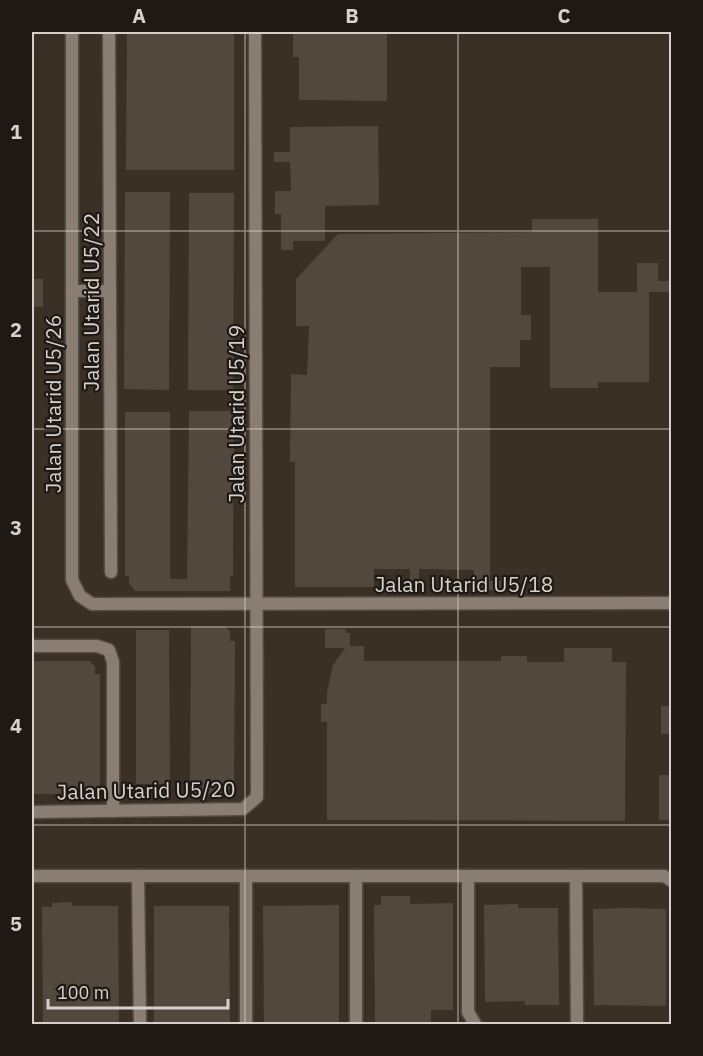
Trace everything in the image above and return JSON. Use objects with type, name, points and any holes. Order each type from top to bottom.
[{"type":"street","name":"Jalan Utarid U5/26","points":[[72,32],[72,580],[80,596],[92,604],[256,604]]},
{"type":"street","name":"Jalan Utarid U5/22","points":[[109,32],[111,572]]},
{"type":"street","name":"Jalan Utarid U5/19","points":[[255,32],[257,796]]},
{"type":"street","points":[[72,291],[110,291]]},
{"type":"street","name":"Jalan Utarid U5/18","points":[[256,604],[672,603]]},
{"type":"street","points":[[32,646],[97,646],[109,650],[113,662],[113,811]]},
{"type":"street","name":"Jalan Utarid U5/20","points":[[32,812],[243,809],[257,796]]},
{"type":"street","points":[[32,876],[576,876],[668,879]]},
{"type":"street","points":[[138,876],[140,1024]]},
{"type":"street","points":[[246,876],[246,1024]]},
{"type":"street","points":[[356,876],[356,1024]]},
{"type":"street","points":[[468,876],[468,1012],[475,1024]]},
{"type":"street","points":[[576,876],[577,1024]]},
{"type":"building","points":[[127,32],[234,32],[234,170],[126,170]]},
{"type":"building","points":[[293,32],[387,32],[387,101],[299,100],[299,57],[293,57]]},
{"type":"building","points":[[378,126],[379,205],[325,206],[325,241],[293,241],[293,250],[281,250],[281,214],[275,214],[275,191],[291,191],[290,162],[274,162],[274,152],[290,152],[290,127]]},
{"type":"building","points":[[125,192],[170,192],[169,390],[124,389]]},
{"type":"building","points":[[189,193],[234,193],[233,390],[188,390]]},
{"type":"building","points":[[532,219],[598,219],[598,292],[637,292],[637,263],[658,263],[658,281],[670,281],[670,292],[649,292],[649,382],[598,382],[598,388],[550,388],[550,267],[521,267],[521,315],[531,315],[531,340],[520,340],[520,367],[490,367],[490,581],[501,581],[501,590],[474,590],[474,570],[419,569],[419,588],[410,588],[410,569],[374,569],[374,587],[295,587],[295,462],[290,462],[291,374],[307,375],[309,326],[296,326],[296,279],[338,234],[532,232]]},
{"type":"building","points":[[32,279],[43,279],[43,307],[32,307]]},
{"type":"building","points":[[189,411],[234,411],[233,576],[230,576],[230,591],[135,591],[129,583],[129,576],[125,576],[125,412],[170,412],[170,579],[187,579]]},
{"type":"building","points":[[191,626],[224,626],[230,631],[230,641],[235,641],[234,783],[229,783],[229,789],[223,794],[190,794]]},
{"type":"building","points":[[325,629],[346,629],[346,633],[350,633],[350,646],[364,646],[364,661],[501,661],[501,656],[527,656],[527,662],[564,662],[564,648],[612,648],[612,662],[626,662],[625,821],[327,820],[327,722],[321,722],[321,704],[327,704],[327,692],[333,665],[345,648],[325,648]]},
{"type":"building","points":[[136,630],[169,630],[170,784],[136,784]]},
{"type":"building","points":[[32,661],[90,661],[95,667],[95,674],[100,674],[100,794],[32,794]]},
{"type":"building","points":[[661,706],[672,706],[672,734],[661,734]]},
{"type":"building","points":[[659,775],[672,775],[672,820],[659,820]]},
{"type":"building","points":[[381,896],[410,896],[410,904],[453,903],[453,1010],[431,1010],[431,1024],[375,1024],[374,905],[381,905]]},
{"type":"building","points":[[72,902],[72,906],[118,906],[119,1024],[43,1024],[42,907],[52,907],[52,903]]},
{"type":"building","points":[[518,904],[518,908],[558,908],[559,1005],[525,1005],[525,1001],[485,1002],[484,905]]},
{"type":"building","points":[[339,905],[339,1024],[264,1024],[263,906]]},
{"type":"building","points":[[154,906],[229,906],[230,1024],[154,1024]]},
{"type":"building","points":[[593,909],[666,909],[666,1006],[594,1005]]}]
